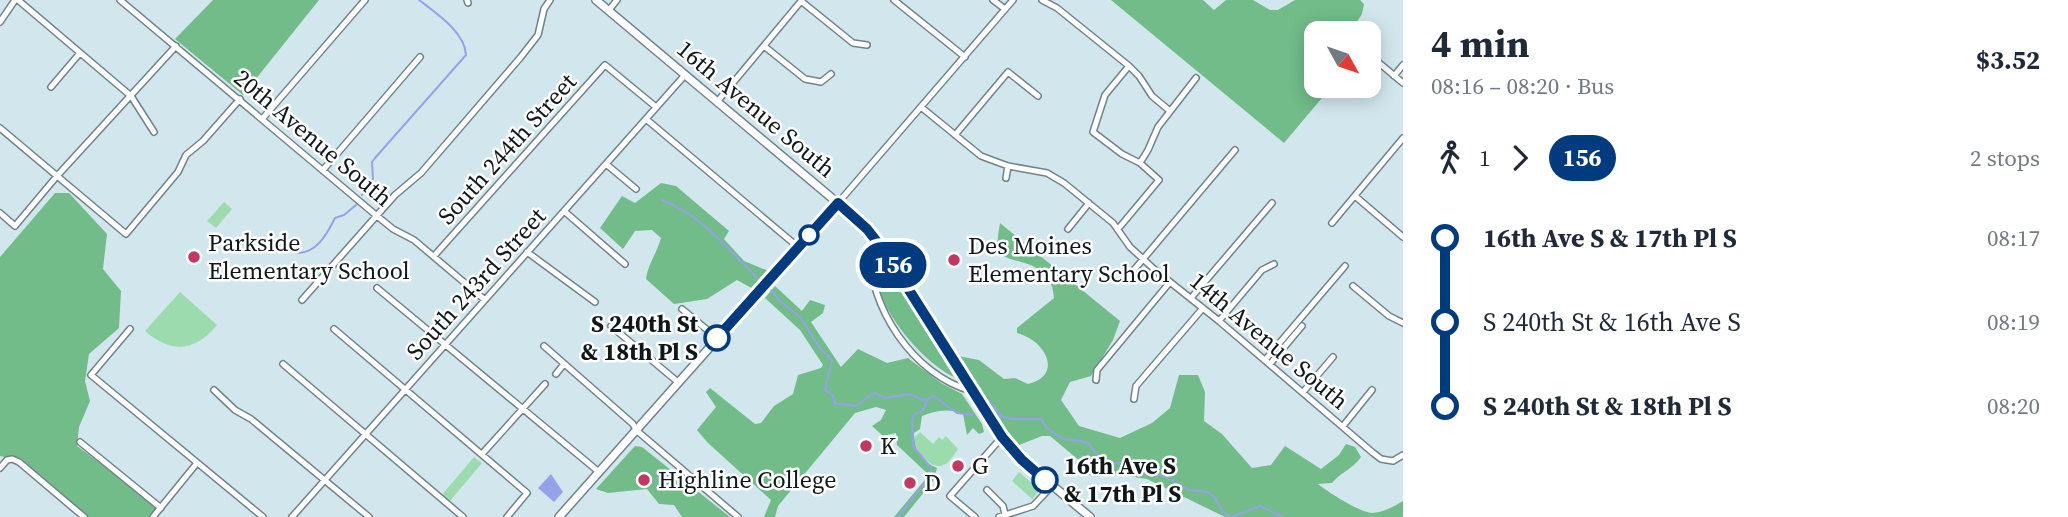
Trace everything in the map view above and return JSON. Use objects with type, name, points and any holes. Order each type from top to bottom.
[{"type":"main road","name":"16th Avenue South","points":[[596,0],[867,229],[885,252],[1002,437],[1022,460],[1090,517]]},
{"type":"main road","points":[[559,517],[838,203]]},
{"type":"street","points":[[0,22],[16,0],[131,96],[154,132]]},
{"type":"street","name":"20th Avenue South","points":[[120,0],[377,216],[409,236],[485,300]]},
{"type":"street","points":[[263,118],[365,0]]},
{"type":"street","points":[[302,300],[396,195],[421,173],[538,35],[544,9],[550,0]]},
{"type":"street","points":[[608,10],[617,0]]},
{"type":"street","points":[[894,0],[965,57]]},
{"type":"street","points":[[993,0],[1005,9]]},
{"type":"street","points":[[838,203],[1013,0]]},
{"type":"street","points":[[1042,0],[1057,8],[1129,66],[1152,96],[1170,111]]},
{"type":"street","points":[[717,102],[800,1],[853,43],[867,45]]},
{"type":"street","points":[[0,213],[15,226],[176,46]]},
{"type":"street","points":[[764,46],[808,80],[821,82],[831,74]]},
{"type":"street","points":[[51,87],[80,53]]},
{"type":"street","points":[[323,170],[393,84],[420,57]]},
{"type":"street","name":"South 244th Street","points":[[434,256],[605,65],[656,107]]},
{"type":"street","points":[[1381,65],[1403,83]]},
{"type":"street","points":[[1394,76],[1403,65]]},
{"type":"street","points":[[1118,229],[1159,180],[1140,163],[1122,154],[1093,132],[1105,95],[1129,66]]},
{"type":"street","points":[[955,135],[1008,72],[1038,96]]},
{"type":"street","name":"South 243rd Street","points":[[292,517],[685,75]]},
{"type":"street","points":[[1140,163],[1158,127],[1196,78]]},
{"type":"street","points":[[0,128],[125,234],[178,172],[186,155],[203,141],[240,99]]},
{"type":"street","name":"14th Avenue South","points":[[921,107],[981,156],[1008,166],[1052,175],[1118,229],[1125,242],[1170,282],[1377,456],[1393,461],[1403,455]]},
{"type":"street","points":[[646,119],[798,247]]},
{"type":"street","points":[[344,134],[350,138]]},
{"type":"street","points":[[1332,223],[1403,138]]},
{"type":"street","points":[[1128,277],[1235,150]]},
{"type":"street","points":[[606,164],[636,189]]},
{"type":"street","points":[[1006,178],[1008,166]]},
{"type":"street","points":[[1355,196],[1403,237]]},
{"type":"street","points":[[1068,229],[1089,203]]},
{"type":"street","points":[[1191,298],[1272,203]]},
{"type":"street","points":[[564,211],[625,264]]},
{"type":"street","points":[[870,247],[871,270],[877,293],[903,341],[927,367],[972,391]]},
{"type":"street","points":[[527,252],[595,302]]},
{"type":"street","points":[[1219,321],[1262,270],[1274,264]]},
{"type":"street","points":[[1268,362],[1345,266]]},
{"type":"street","points":[[1096,380],[1097,370],[1170,282]]},
{"type":"street","points":[[1353,286],[1389,316],[1403,323]]},
{"type":"street","points":[[377,288],[525,408],[598,472]]},
{"type":"street","points":[[1134,398],[1136,386],[1203,308]]},
{"type":"street","points":[[682,309],[717,338]]},
{"type":"street","points":[[611,326],[679,383]]},
{"type":"street","points":[[1268,362],[1302,326]]},
{"type":"street","points":[[334,328],[527,493],[507,517]]},
{"type":"street","points":[[130,329],[91,375],[263,517]]},
{"type":"street","points":[[544,345],[633,424],[636,430],[738,517]]},
{"type":"street","points":[[1303,392],[1333,357]]},
{"type":"street","points":[[283,364],[463,517]]},
{"type":"street","points":[[556,374],[564,364]]},
{"type":"street","points":[[482,454],[545,384]]},
{"type":"street","points":[[214,390],[235,410],[251,419],[369,517]]},
{"type":"street","points":[[1343,426],[1372,390]]},
{"type":"street","points":[[975,517],[950,496],[1002,437]]},
{"type":"street","points":[[80,442],[161,508]]},
{"type":"street","points":[[0,468],[7,460],[12,459],[84,517]]},
{"type":"street","points":[[153,517],[197,463]]},
{"type":"street","points":[[987,490],[1003,506],[1002,516],[1033,506],[1052,486]]},
{"type":"green space","points":[[213,0],[319,0],[243,95],[175,39]]},
{"type":"green space","points":[[1111,0],[1203,0],[1214,10],[1226,0],[1253,0],[1270,10],[1278,10],[1295,0],[1360,0],[1364,4],[1358,21],[1304,21],[1304,98],[1322,98],[1284,143]]},
{"type":"green space","points":[[661,183],[676,186],[729,231],[724,239],[744,261],[771,272],[755,290],[737,280],[707,299],[674,304],[646,279],[661,238],[652,230],[635,231],[623,249],[600,228],[622,196],[635,203]]},
{"type":"green space","points":[[55,193],[69,193],[107,234],[103,269],[121,291],[119,328],[89,354],[85,381],[90,401],[79,427],[77,446],[161,508],[153,517],[82,517],[9,458],[0,456],[0,257]]},
{"type":"green space","points":[[224,202],[232,209],[216,228],[207,221]]},
{"type":"green space","points":[[1000,223],[1120,321],[1113,340],[1091,376],[1070,382],[1061,400],[1079,426],[1120,438],[1152,423],[1170,408],[1179,375],[1198,375],[1205,392],[1204,421],[1222,434],[1252,468],[1271,465],[1285,446],[1321,469],[1339,455],[1346,444],[1355,447],[1361,457],[1332,483],[1318,484],[1366,512],[1384,511],[1403,501],[1403,517],[1225,517],[1147,479],[1114,474],[1095,477],[1085,473],[1081,462],[1050,436],[1042,436],[1019,445],[995,416],[958,356],[979,360],[1004,379],[1015,378],[1028,384],[1039,380],[1048,366],[1043,351],[1028,337],[1017,333],[1017,328],[1054,298],[1051,284],[1037,268],[1003,255],[998,244]]},
{"type":"green space","points":[[878,252],[954,377],[925,356],[897,324],[878,287],[875,268]]},
{"type":"green space","points":[[775,286],[802,311],[810,300],[825,305],[823,313],[811,322],[841,367],[858,349],[887,363],[908,358],[941,383],[962,394],[982,424],[984,432],[979,434],[973,428],[967,435],[963,414],[943,410],[922,416],[920,429],[914,433],[915,445],[923,458],[937,468],[933,481],[904,517],[894,517],[929,475],[897,445],[896,433],[883,436],[872,426],[881,420],[886,410],[876,407],[855,413],[778,506],[775,517],[764,517],[771,500],[697,430],[716,407],[706,392],[710,388],[755,424],[761,423],[774,406],[793,394],[798,375],[823,365],[800,330],[765,298]]},
{"type":"green space","points":[[180,292],[217,325],[200,341],[182,347],[164,343],[145,331]]},
{"type":"green space","points":[[920,432],[933,444],[939,437],[942,440],[946,436],[958,449],[947,463],[936,466],[925,460],[915,443],[914,438]]},
{"type":"green space","name":"Highline College","points":[[635,446],[642,447],[730,517],[682,517],[674,505],[659,504],[647,489],[608,493],[596,489]]},
{"type":"green space","points":[[474,457],[482,463],[449,502],[441,496]]},
{"type":"green space","points":[[1019,472],[1040,490],[1032,499],[1012,481]]},
{"type":"water","points":[[551,474],[563,492],[554,502],[538,488]]},
{"type":"waterway","points":[[362,195],[373,179],[372,162],[466,55],[461,39],[455,31],[419,0]]},
{"type":"waterway","points":[[662,200],[702,224],[758,278]]},
{"type":"waterway","points":[[264,248],[275,247],[301,253],[308,251],[319,243],[335,218],[344,215],[356,205]]},
{"type":"waterway","points":[[885,243],[975,386],[1001,415]]},
{"type":"waterway","points":[[771,290],[800,317],[819,347],[832,360],[825,390],[833,395],[834,403],[856,406],[874,393],[885,398],[910,394],[923,400],[928,399]]},
{"type":"waterway","points":[[898,517],[931,475],[931,468],[913,446],[914,415],[923,410],[928,399],[934,396],[957,413],[973,415]]},
{"type":"waterway","points":[[999,416],[1041,419],[1047,428],[1063,439],[1089,444],[1104,464],[1125,462],[1144,473],[1164,476],[1189,490],[1208,492],[1223,512],[1231,517],[1260,506],[1283,517]]},
{"type":"bus line","name":"156","points":[[717,338],[838,203],[867,229],[885,252],[1002,437],[1022,460],[1045,480]]},
{"type":"place","name":"Parkside Elementary School","points":[[194,257]]},
{"type":"place","name":"Des Moines Elementary School","points":[[954,260]]},
{"type":"place","name":"S 240th St & 18th Pl S","points":[[717,338]]},
{"type":"place","name":"K","points":[[866,446]]},
{"type":"place","name":"G","points":[[958,466]]},
{"type":"place","name":"Highline College","points":[[644,480]]},
{"type":"place","name":"16th Ave S & 17th Pl S","points":[[1045,480]]},
{"type":"place","name":"D","points":[[910,483]]}]
